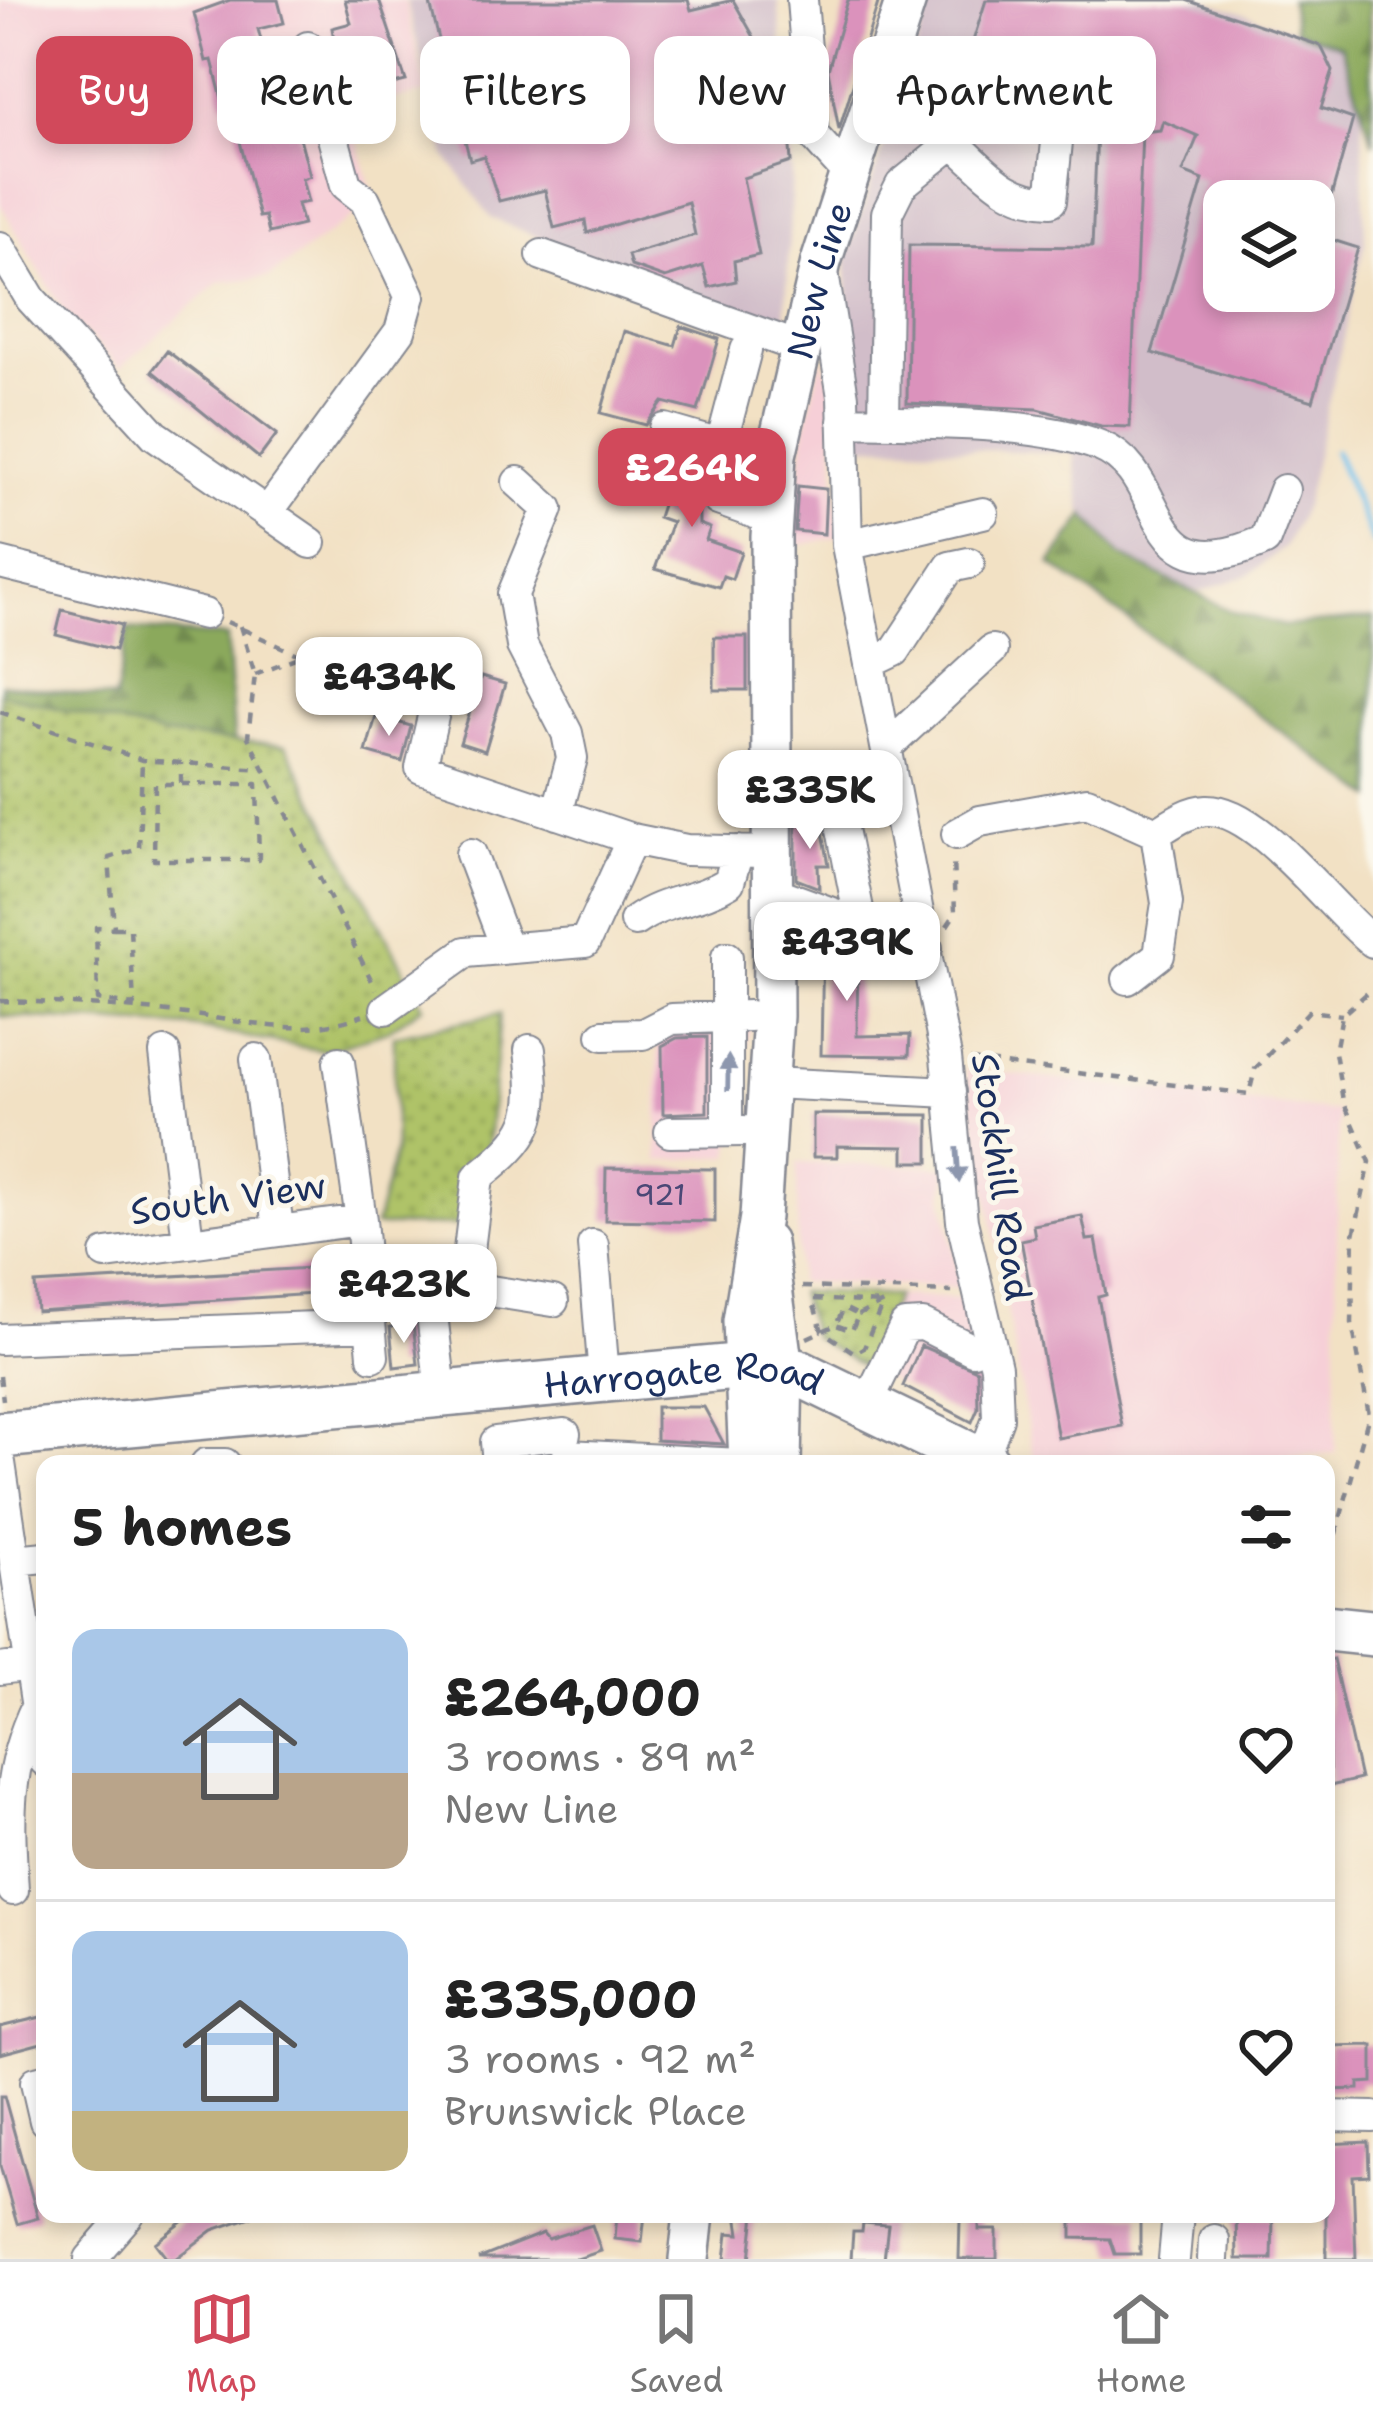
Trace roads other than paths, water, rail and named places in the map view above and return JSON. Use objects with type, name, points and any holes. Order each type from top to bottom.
[{"type":"highway","name":"Harrogate Road","points":[[0,1435],[778,1358],[866,1406],[925,1451]]},
{"type":"highway","points":[[1335,1629],[1373,1633]]},
{"type":"main road","name":"New Line","points":[[895,36],[906,0]]},
{"type":"main road","name":"New Line","points":[[782,1455],[775,1285],[760,1217],[773,1016],[760,865],[771,775],[772,519],[776,461],[800,347],[821,262],[862,144]]},
{"type":"main road","name":"New Line","points":[[751,1455],[778,1358]]},
{"type":"main road","points":[[689,2259],[693,2223]]},
{"type":"street","points":[[802,0],[813,135],[852,178]]},
{"type":"street","points":[[266,512],[400,331],[410,296],[365,200],[346,185],[335,144]]},
{"type":"street","points":[[884,422],[887,213],[902,185],[952,144]]},
{"type":"street","points":[[954,144],[1018,199],[1051,201],[1057,144]]},
{"type":"street","points":[[0,247],[31,299],[155,436],[311,544]]},
{"type":"street","points":[[542,256],[800,347]]},
{"type":"street","name":"Stockhill Road","points":[[821,262],[843,421],[847,545],[946,1057],[962,1221],[996,1367],[997,1429],[988,1455]]},
{"type":"street","points":[[721,445],[746,350]]},
{"type":"street","points":[[843,421],[1063,434],[1105,447],[1126,465],[1166,533],[1190,550],[1219,558],[1265,540],[1284,490]]},
{"type":"street","points":[[665,428],[776,461]]},
{"type":"street","points":[[518,482],[548,509],[513,594],[523,646],[567,733],[572,758],[557,814]]},
{"type":"street","points":[[718,500],[772,519]]},
{"type":"street","points":[[847,545],[982,513]]},
{"type":"street","points":[[0,562],[204,614]]},
{"type":"street","points":[[870,663],[895,651],[950,567],[969,563]]},
{"type":"street","points":[[887,747],[992,650]]},
{"type":"street","points":[[440,688],[422,768],[632,839],[760,865],[862,929],[926,942]]},
{"type":"street","points":[[771,775],[832,779],[862,929]]},
{"type":"street","points":[[957,834],[1002,816],[1087,802],[1156,833],[1207,810],[1228,815],[1254,829],[1373,942]]},
{"type":"street","points":[[1128,980],[1160,955],[1167,904],[1156,833]]},
{"type":"street","points":[[386,1009],[466,952],[586,942],[632,839]]},
{"type":"street","points":[[472,854],[506,947]]},
{"type":"street","points":[[635,921],[659,903],[698,901],[760,865]]},
{"type":"street","points":[[727,957],[727,1131]]},
{"type":"street","points":[[603,1036],[643,1034],[672,1018],[773,1016]]},
{"type":"street","points":[[441,1392],[432,1314],[469,1258],[478,1177],[521,1142],[536,1100],[530,1050]]},
{"type":"street","points":[[166,1053],[188,1241]]},
{"type":"street","points":[[256,1059],[278,1228]]},
{"type":"street","points":[[0,1339],[371,1340],[362,1220],[339,1062]]},
{"type":"street","points":[[771,1083],[950,1092]]},
{"type":"street","points":[[670,1132],[768,1130]]},
{"type":"street","name":"South View","points":[[106,1254],[362,1220]]},
{"type":"street","points":[[592,1245],[604,1376]]},
{"type":"street","points":[[452,1285],[553,1301]]},
{"type":"street","points":[[866,1406],[905,1326],[923,1325],[973,1350]]},
{"type":"street","points":[[558,1381],[567,1451]]},
{"type":"street","points":[[497,1453],[620,1455]]},
{"type":"street","points":[[0,1463],[30,1559],[15,1667],[36,1703]]},
{"type":"street","points":[[14,1890],[8,1796],[21,1738],[36,1707]]},
{"type":"street","points":[[1335,2116],[1373,2117]]},
{"type":"street","points":[[90,2259],[116,2223]]},
{"type":"street","points":[[1174,2259],[1177,2223]]},
{"type":"waterway","points":[[1335,451],[1373,542]]}]
